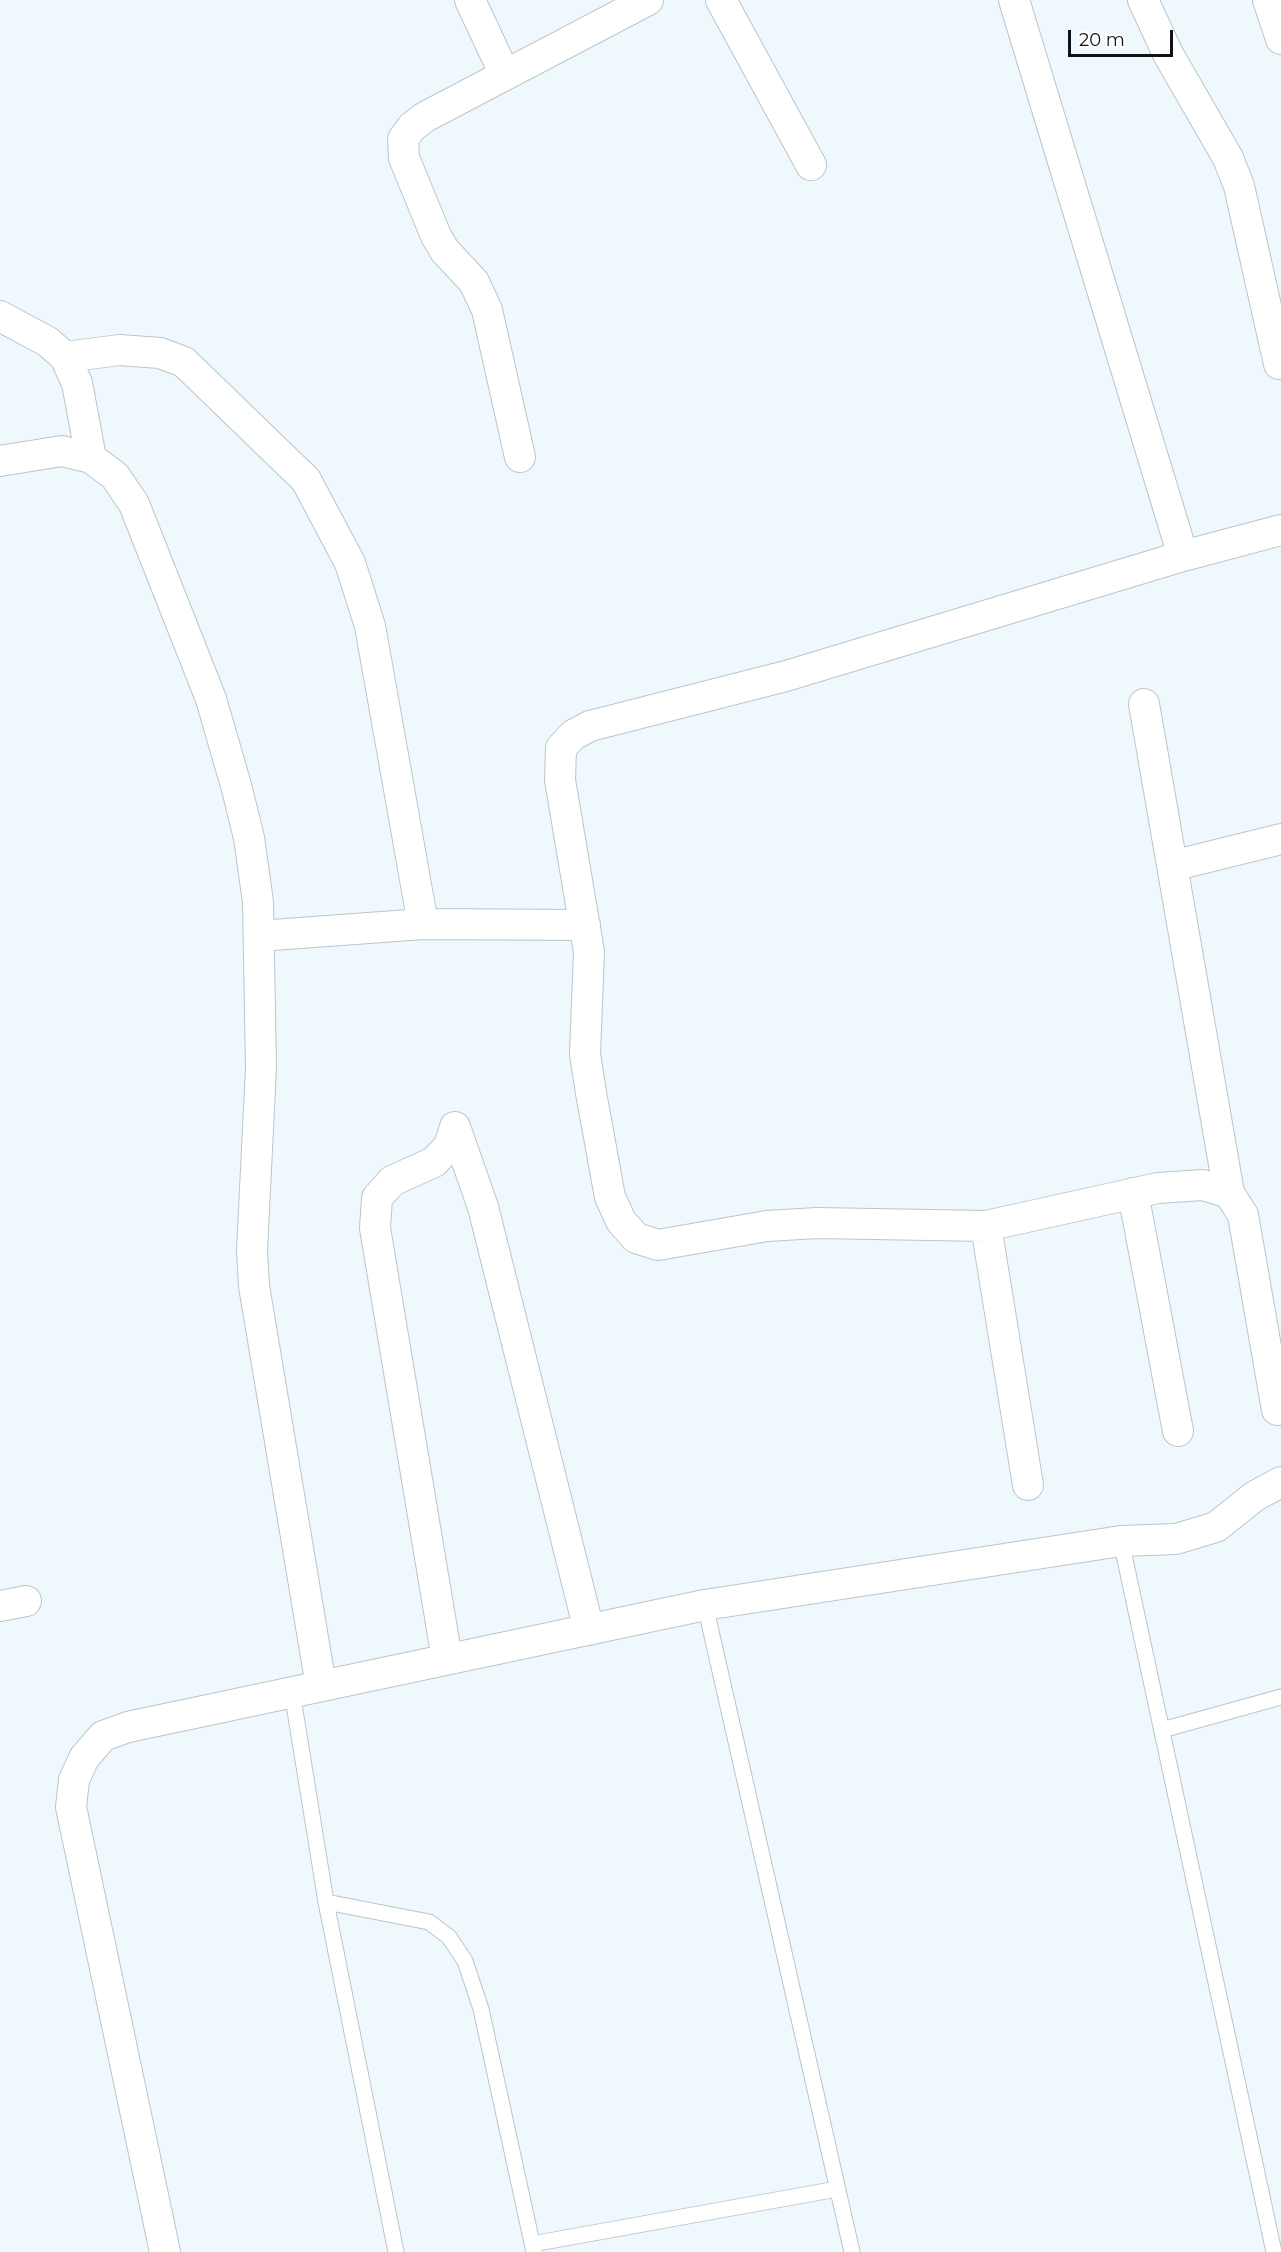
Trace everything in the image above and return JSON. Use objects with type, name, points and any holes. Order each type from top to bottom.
[{"type":"street","points":[[470,0],[505,75]]},
{"type":"street","points":[[520,457],[487,310],[474,282],[445,251],[436,236],[404,158],[403,139],[412,127],[425,117],[648,0]]},
{"type":"street","points":[[721,0],[812,165]]},
{"type":"street","points":[[1014,0],[1183,556]]},
{"type":"street","points":[[1143,0],[1168,54],[1228,158],[1239,186],[1279,364]]},
{"type":"street","points":[[1268,0],[1281,39]]},
{"type":"street","points":[[0,316],[48,342],[65,357],[77,383],[91,458]]},
{"type":"street","points":[[65,357],[120,350],[160,353],[184,362],[306,480],[350,563],[370,626],[423,924]]},
{"type":"street","points":[[0,461],[62,451],[91,458],[115,476],[134,504],[211,699],[249,838],[258,902],[261,1068],[252,1251],[254,1286],[321,1686]]},
{"type":"street","points":[[1229,1193],[1203,1185],[1158,1188],[986,1226],[817,1223],[767,1226],[658,1245],[636,1238],[621,1221],[610,1197],[585,1054],[589,952],[560,780],[561,748],[573,735],[590,726],[786,676],[1183,556],[1281,530]]},
{"type":"street","points":[[1144,704],[1229,1193],[1243,1215],[1276,1410]]},
{"type":"street","points":[[1172,866],[1281,840]]},
{"type":"street","points":[[259,936],[423,924],[585,925]]},
{"type":"street","points":[[447,1659],[375,1228],[377,1198],[392,1181],[434,1162],[448,1146],[455,1127],[483,1207],[590,1630]]},
{"type":"street","points":[[1133,1193],[1178,1431]]},
{"type":"street","points":[[986,1226],[1028,1485]]},
{"type":"street","points":[[165,2252],[71,1807],[74,1780],[84,1758],[103,1736],[128,1727],[705,1605],[1121,1541],[1176,1539],[1216,1527],[1255,1496],[1281,1482]]},
{"type":"lane","points":[[1121,1541],[1274,2252]]},
{"type":"lane","points":[[705,1605],[852,2252]]},
{"type":"lane","points":[[292,1692],[326,1902],[396,2252]]},
{"type":"lane","points":[[1162,1730],[1281,1697]]},
{"type":"lane","points":[[326,1902],[429,1922],[449,1937],[465,1961],[481,2009],[533,2248],[837,2189]]}]
